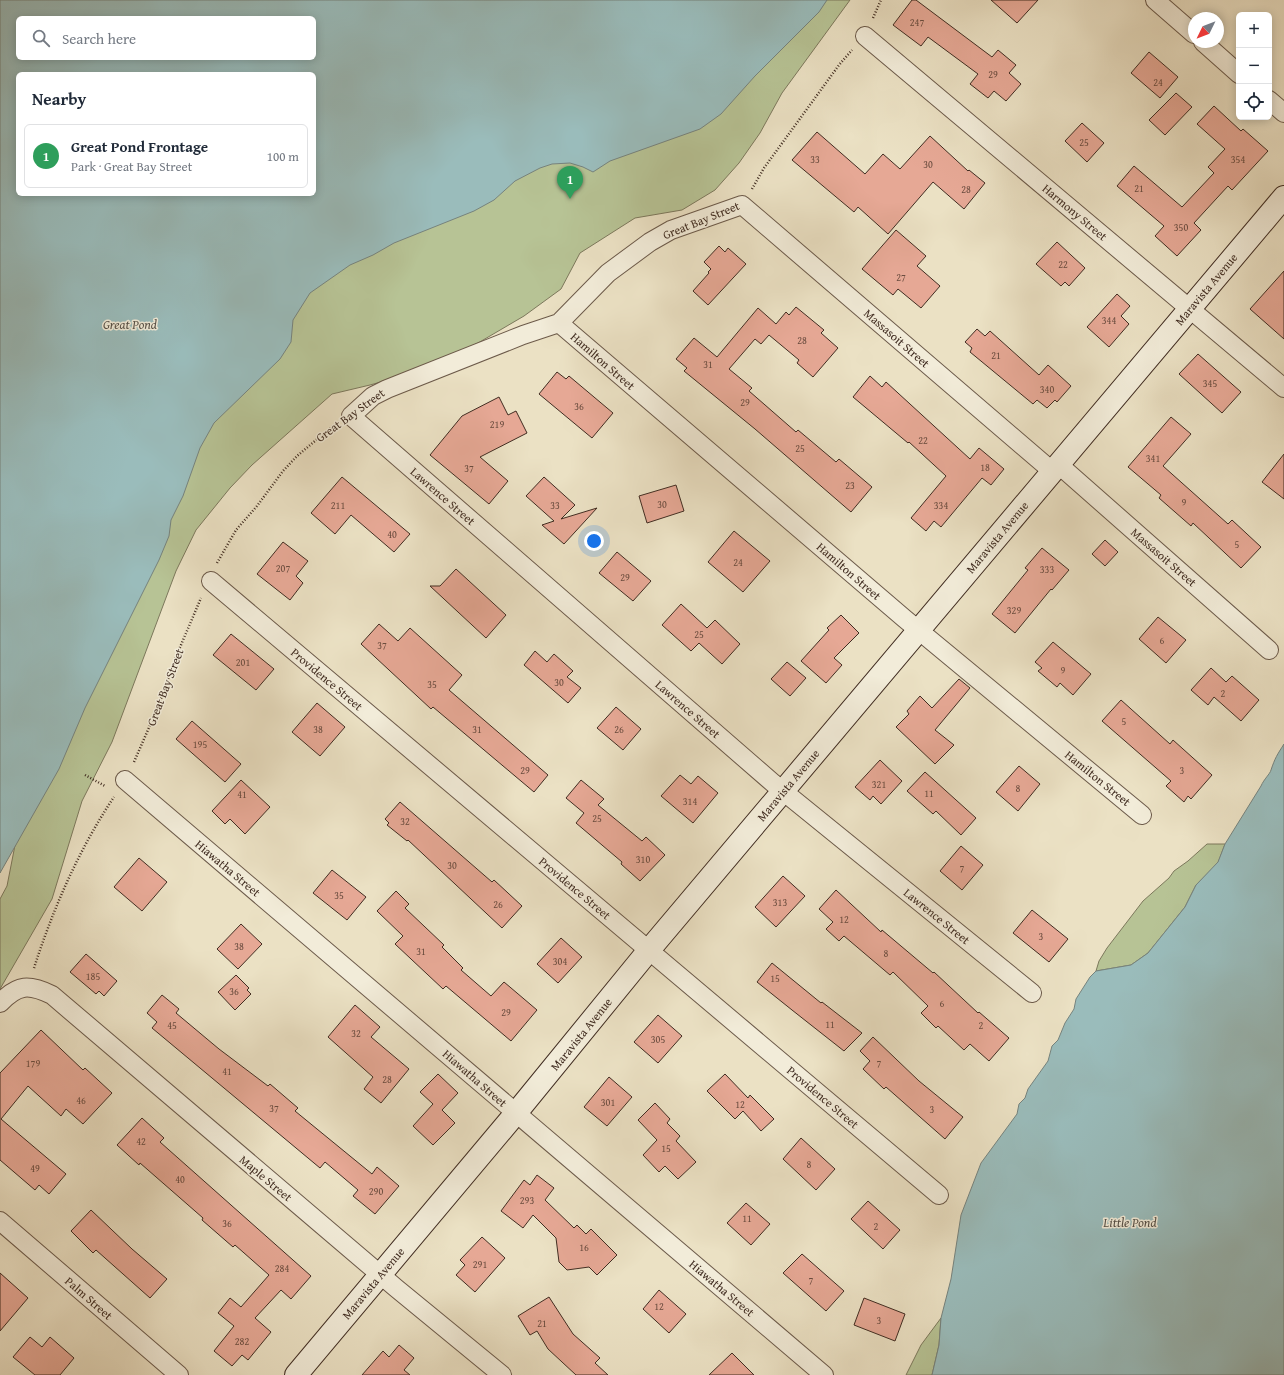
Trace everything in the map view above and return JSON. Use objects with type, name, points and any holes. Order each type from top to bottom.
[{"type":"main road","name":"Maravista Avenue","points":[[296,1375],[516,1113],[648,950],[1284,197]]},
{"type":"street","points":[[1155,0],[1188,29]]},
{"type":"street","name":"Harmony Street","points":[[865,36],[1284,388]]},
{"type":"street","points":[[1210,48],[1236,71]]},
{"type":"street","points":[[1272,103],[1284,113]]},
{"type":"street","name":"Great Bay Street","points":[[351,416],[373,396],[386,389],[523,335],[559,323],[608,273],[650,242],[672,230],[742,205]]},
{"type":"street","name":"Massasoit Street","points":[[742,205],[1269,650]]},
{"type":"street","name":"Hamilton Street","points":[[559,323],[905,619],[1142,815]]},
{"type":"street","name":"Lawrence Street","points":[[351,416],[783,790],[1032,993]]},
{"type":"street","name":"Providence Street","points":[[211,581],[939,1195]]},
{"type":"street","name":"Hiawatha Street","points":[[126,780],[824,1375]]},
{"type":"street","points":[[0,1003],[17,989],[28,986]]},
{"type":"street","name":"Maple Street","points":[[28,986],[52,995],[380,1274],[502,1375]]},
{"type":"street","name":"Palm Street","points":[[0,1221],[179,1375]]},
{"type":"path","name":"Great Bay Street","points":[[742,205],[764,168],[839,65],[865,36],[881,0]]},
{"type":"path","name":"Great Bay Street","points":[[28,986],[39,952],[75,866],[98,822],[126,780],[158,707],[196,607],[211,581],[218,562],[236,530],[257,506],[283,471],[297,456],[334,425],[351,416]]},
{"type":"path","points":[[85,775],[104,785]]},
{"type":"green space","points":[[791,0],[850,0],[782,93],[760,133],[739,163],[715,190],[682,210],[635,218],[580,253],[561,289],[524,316],[478,343],[406,375],[332,394],[252,465],[230,488],[196,530],[176,571],[112,742],[82,801],[52,899],[0,989],[0,899],[7,886],[27,784],[163,485],[316,281]]},
{"type":"green space","points":[[1207,844],[1225,844],[1218,863],[1196,885],[1185,907],[1148,953],[1131,965],[1096,971],[1099,961],[1107,948],[1143,901],[1169,878],[1174,871]]},
{"type":"green space","points":[[941,1318],[939,1345],[932,1375],[906,1375],[921,1345]]},
{"type":"water","name":"Great Pond","points":[[0,0],[827,0],[819,12],[755,76],[721,114],[700,129],[610,161],[593,172],[570,163],[552,164],[540,168],[515,181],[494,200],[474,211],[394,243],[373,255],[350,265],[310,293],[293,320],[291,342],[280,359],[214,423],[200,448],[183,496],[171,520],[169,536],[159,560],[85,708],[59,769],[0,873]]},
{"type":"water","name":"Little Pond","points":[[1284,744],[1284,1375],[932,1375],[939,1345],[941,1318],[951,1279],[961,1215],[981,1163],[1017,1114],[1019,1104],[1025,1098],[1028,1089],[1048,1061],[1052,1046],[1058,1040],[1065,1023],[1074,1009],[1076,999],[1090,977],[1096,971],[1131,965],[1148,953],[1185,907],[1196,885],[1218,862],[1225,844],[1269,773]]},
{"type":"building","points":[[912,0],[916,0],[992,57],[998,50],[1016,65],[1009,73],[1021,84],[1006,101],[994,91],[988,98],[970,84],[978,74],[928,37],[921,46],[893,25]]},
{"type":"building","points":[[991,0],[1038,0],[1017,23]]},
{"type":"building","points":[[1149,52],[1178,77],[1160,98],[1131,73]]},
{"type":"building","points":[[1176,93],[1192,107],[1165,135],[1149,120]]},
{"type":"building","points":[[1214,106],[1241,131],[1243,129],[1268,151],[1232,190],[1228,186],[1194,223],[1201,230],[1177,256],[1155,236],[1164,226],[1117,186],[1134,166],[1182,207],[1214,173],[1208,167],[1225,149],[1197,124]]},
{"type":"building","points":[[1082,123],[1104,143],[1087,162],[1065,141]]},
{"type":"building","points":[[817,132],[865,174],[883,154],[900,169],[930,136],[968,171],[969,170],[985,183],[964,209],[933,182],[888,234],[858,207],[854,212],[792,160]]},
{"type":"building","points":[[896,230],[926,256],[917,266],[940,286],[921,308],[898,289],[893,295],[862,269]]},
{"type":"building","points":[[1057,242],[1085,268],[1069,286],[1065,282],[1061,286],[1036,264]]},
{"type":"building","points":[[719,246],[725,252],[728,248],[746,264],[708,305],[693,291],[711,269],[704,262]]},
{"type":"building","points":[[1284,271],[1284,339],[1250,309]]},
{"type":"building","points":[[1117,294],[1130,306],[1121,316],[1129,324],[1109,347],[1087,327]]},
{"type":"building","points":[[796,307],[824,330],[821,333],[838,348],[813,377],[797,363],[799,360],[769,335],[761,344],[755,339],[729,369],[752,388],[749,391],[796,432],[798,430],[836,462],[839,459],[872,487],[851,512],[755,429],[684,371],[687,368],[676,359],[694,338],[717,357],[758,308],[776,324],[786,312],[789,315]]},
{"type":"building","points":[[977,329],[985,336],[990,331],[1039,375],[1048,365],[1071,386],[1057,402],[1055,400],[1047,408],[1037,400],[1033,404],[970,352],[972,348],[965,342]]},
{"type":"building","points":[[1198,354],[1241,392],[1222,413],[1179,374]]},
{"type":"building","points":[[557,372],[566,379],[569,376],[613,413],[592,438],[539,394]]},
{"type":"building","points":[[870,376],[882,387],[886,382],[970,459],[979,448],[1004,469],[991,485],[982,478],[941,527],[934,521],[926,531],[911,518],[946,476],[909,442],[908,443],[853,397]]},
{"type":"building","points":[[499,397],[508,415],[516,411],[527,433],[480,457],[508,481],[489,504],[430,455],[462,416]]},
{"type":"building","points":[[1171,417],[1191,434],[1163,466],[1228,524],[1232,520],[1261,547],[1241,568],[1193,523],[1191,526],[1159,498],[1161,495],[1128,467]]},
{"type":"building","points":[[1284,454],[1284,499],[1262,482]]},
{"type":"building","points":[[342,477],[410,534],[394,552],[351,515],[335,534],[311,513]]},
{"type":"building","points":[[544,477],[575,505],[561,519],[597,508],[564,544],[542,525],[554,521],[526,496]]},
{"type":"building","points":[[676,485],[684,511],[647,523],[639,496]]},
{"type":"building","points":[[734,531],[770,561],[743,592],[708,562]]},
{"type":"building","points":[[1105,540],[1118,552],[1105,566],[1092,554]]},
{"type":"building","points":[[283,542],[308,561],[296,576],[303,583],[290,600],[257,574]]},
{"type":"building","points":[[1042,548],[1069,570],[1052,590],[1051,589],[1015,633],[992,614],[1028,570],[1025,568]]},
{"type":"building","points":[[617,552],[651,581],[633,601],[599,573]]},
{"type":"building","points":[[456,569],[506,615],[486,638],[430,586],[440,586]]},
{"type":"building","points":[[681,604],[707,628],[715,620],[740,644],[722,664],[699,643],[691,651],[662,625]]},
{"type":"building","points":[[841,615],[859,633],[834,658],[842,665],[826,683],[801,661],[829,630],[827,628]]},
{"type":"building","points":[[1158,617],[1186,640],[1166,663],[1139,639]]},
{"type":"building","points":[[379,624],[398,641],[410,628],[462,675],[449,690],[548,775],[534,792],[433,707],[431,709],[361,644]]},
{"type":"building","points":[[231,634],[274,669],[256,690],[213,655]]},
{"type":"building","points":[[1053,642],[1091,674],[1073,695],[1060,683],[1057,687],[1038,671],[1042,668],[1035,662]]},
{"type":"building","points":[[535,651],[547,662],[554,654],[573,671],[567,677],[581,688],[568,703],[524,665]]},
{"type":"building","points":[[787,662],[806,678],[790,696],[771,679]]},
{"type":"building","points":[[1211,668],[1226,682],[1232,676],[1259,700],[1241,721],[1214,697],[1208,705],[1191,690]]},
{"type":"building","points":[[959,679],[970,688],[935,730],[954,745],[935,764],[896,727],[909,714],[907,711],[920,696],[932,708]]},
{"type":"building","points":[[1121,700],[1170,744],[1173,740],[1212,775],[1191,799],[1188,796],[1184,802],[1166,786],[1171,781],[1102,721]]},
{"type":"building","points":[[317,703],[345,727],[320,756],[292,732]]},
{"type":"building","points":[[616,707],[641,729],[623,750],[597,728]]},
{"type":"building","points":[[192,721],[241,764],[225,782],[176,739]]},
{"type":"building","points":[[880,760],[902,781],[881,804],[873,796],[870,800],[855,787]]},
{"type":"building","points":[[1019,766],[1040,784],[1018,811],[996,792]]},
{"type":"building","points":[[925,772],[976,818],[961,835],[936,811],[933,814],[907,791]]},
{"type":"building","points":[[680,775],[691,784],[698,776],[718,793],[693,823],[661,796]]},
{"type":"building","points":[[241,780],[270,807],[245,834],[230,819],[225,824],[212,811]]},
{"type":"building","points":[[581,780],[604,799],[598,805],[642,841],[646,837],[665,855],[640,881],[621,864],[622,862],[576,823],[584,813],[566,798]]},
{"type":"building","points":[[400,802],[492,882],[494,880],[522,906],[502,928],[408,840],[407,841],[387,825],[389,823],[385,819]]},
{"type":"building","points":[[961,846],[983,865],[962,890],[940,871]]},
{"type":"building","points":[[139,858],[167,882],[142,911],[114,887]]},
{"type":"building","points":[[332,870],[366,897],[347,920],[313,893]]},
{"type":"building","points":[[783,876],[805,896],[776,927],[755,907]]},
{"type":"building","points":[[836,890],[881,932],[882,930],[933,973],[934,972],[978,1013],[979,1012],[1009,1038],[989,1061],[970,1044],[964,1050],[938,1026],[936,1028],[921,1013],[928,1006],[893,972],[890,975],[844,936],[839,941],[826,929],[833,922],[819,909]]},
{"type":"building","points":[[396,891],[409,904],[405,908],[444,945],[442,947],[463,968],[461,970],[491,996],[504,982],[537,1010],[511,1041],[446,986],[443,989],[395,944],[403,936],[377,911]]},
{"type":"building","points":[[1032,910],[1068,939],[1049,962],[1013,933]]},
{"type":"building","points":[[241,924],[262,944],[238,969],[217,949]]},
{"type":"building","points":[[561,938],[582,957],[558,983],[537,964]]},
{"type":"building","points":[[86,954],[117,981],[104,996],[99,991],[96,994],[70,972]]},
{"type":"building","points":[[772,963],[821,1003],[822,1002],[862,1033],[844,1051],[757,982]]},
{"type":"building","points":[[236,975],[249,988],[247,990],[251,994],[235,1010],[218,992]]},
{"type":"building","points":[[162,995],[179,1009],[176,1013],[219,1049],[268,1086],[270,1084],[298,1108],[295,1111],[372,1174],[377,1167],[399,1186],[375,1214],[353,1196],[358,1190],[325,1162],[320,1168],[152,1028],[157,1022],[147,1013]]},
{"type":"building","points":[[355,1005],[380,1027],[371,1037],[409,1069],[381,1103],[364,1089],[373,1077],[328,1037]]},
{"type":"building","points":[[658,1015],[682,1036],[658,1063],[634,1042]]},
{"type":"building","points":[[41,1030],[83,1070],[85,1068],[112,1093],[83,1124],[66,1109],[61,1116],[28,1086],[1,1119],[66,1174],[49,1194],[39,1185],[35,1190],[0,1160],[0,1073]]},
{"type":"building","points":[[873,1037],[919,1081],[963,1117],[945,1139],[886,1087],[884,1089],[863,1069],[870,1061],[860,1051]]},
{"type":"building","points":[[438,1074],[458,1093],[442,1110],[455,1123],[433,1145],[413,1126],[433,1104],[420,1092]]},
{"type":"building","points":[[725,1074],[748,1098],[750,1095],[774,1119],[761,1131],[743,1111],[735,1119],[707,1091]]},
{"type":"building","points":[[609,1077],[632,1097],[607,1126],[584,1107]]},
{"type":"building","points":[[655,1103],[670,1119],[667,1123],[680,1136],[676,1141],[696,1162],[678,1179],[665,1166],[659,1172],[643,1155],[657,1140],[638,1120]]},
{"type":"building","points":[[142,1118],[164,1138],[160,1142],[311,1276],[291,1299],[281,1290],[255,1318],[271,1332],[248,1360],[242,1355],[232,1366],[214,1351],[234,1326],[218,1313],[230,1298],[241,1307],[269,1275],[235,1245],[233,1247],[202,1220],[203,1218],[117,1145]]},
{"type":"building","points":[[801,1138],[835,1169],[816,1190],[783,1159]]},
{"type":"building","points":[[537,1175],[554,1188],[545,1200],[574,1228],[577,1225],[586,1234],[591,1229],[617,1255],[597,1275],[589,1267],[567,1270],[559,1262],[556,1238],[533,1215],[523,1228],[501,1211],[524,1180],[530,1185]]},
{"type":"building","points":[[868,1201],[900,1230],[883,1249],[851,1219]]},
{"type":"building","points":[[746,1203],[770,1224],[751,1245],[727,1223]]},
{"type":"building","points":[[91,1210],[132,1249],[167,1279],[150,1298],[96,1250],[93,1253],[71,1231]]},
{"type":"building","points":[[482,1237],[505,1258],[475,1292],[456,1275],[465,1265],[460,1260]]},
{"type":"building","points":[[802,1254],[844,1291],[826,1311],[783,1273]]},
{"type":"building","points":[[0,1273],[28,1298],[0,1331]]},
{"type":"building","points":[[659,1290],[686,1314],[669,1333],[643,1309]]},
{"type":"building","points":[[549,1297],[573,1334],[600,1358],[595,1363],[608,1375],[576,1375],[548,1349],[537,1331],[530,1335],[518,1316]]},
{"type":"building","points":[[864,1298],[905,1314],[895,1341],[854,1325]]},
{"type":"building","points":[[30,1337],[42,1347],[50,1337],[74,1358],[60,1375],[35,1375],[13,1357]]},
{"type":"building","points":[[399,1345],[414,1358],[404,1370],[410,1375],[362,1375],[383,1351],[389,1357]]},
{"type":"building","points":[[732,1353],[754,1375],[709,1375]]},
{"type":"place","name":"Great Pond Frontage","points":[[570,199]]}]
